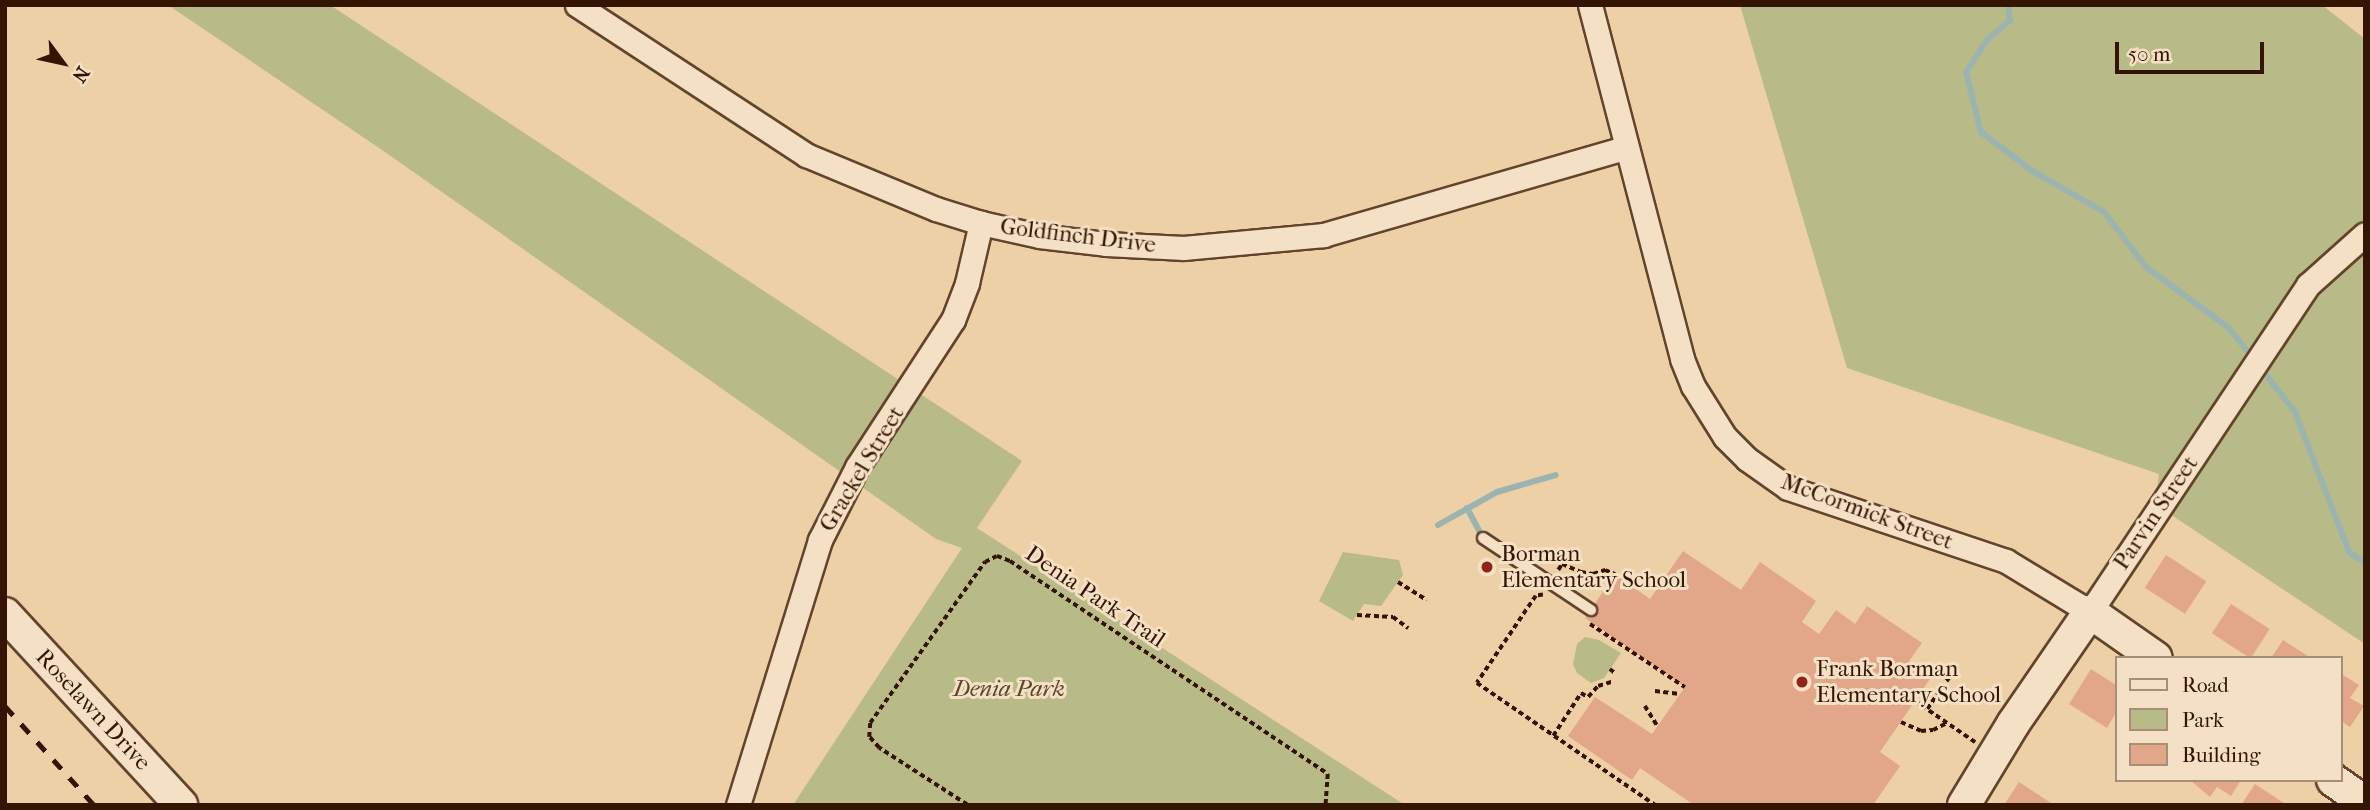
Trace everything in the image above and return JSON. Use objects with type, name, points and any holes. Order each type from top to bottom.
[{"type":"street","name":"McCormick Street","points":[[1590,5],[1625,149],[1682,359],[1708,413],[1725,438],[1747,459],[1788,488],[2006,561],[2090,612],[2153,656]]},
{"type":"street","name":"Goldfinch Drive","points":[[588,8],[806,155],[898,195],[981,223],[1093,242],[1184,248],[1323,235],[1625,149]]},
{"type":"street","name":"Grackel Street","points":[[738,805],[820,540],[858,467],[953,320],[967,283],[981,223]]},
{"type":"street","name":"Parvin Street","points":[[1964,805],[2013,724],[2308,285],[2365,233]]},
{"type":"street","name":"Roselawn Drive","points":[[5,614],[181,805]]},
{"type":"street","points":[[2336,782],[2365,802]]},
{"type":"lane","points":[[1483,538],[1591,610]]},
{"type":"path","name":"Denia Park Trail","points":[[967,805],[879,748],[869,737],[870,723],[985,562],[997,556],[1010,561],[1328,775],[1326,805]]},
{"type":"path","points":[[1548,581],[1562,564],[1581,572],[1593,574],[1605,570],[1615,575]]},
{"type":"path","points":[[1398,582],[1427,600]]},
{"type":"path","points":[[1546,594],[1536,596],[1477,683],[1655,805]]},
{"type":"path","points":[[1357,615],[1393,617],[1408,628]]},
{"type":"path","points":[[1581,618],[1685,687]]},
{"type":"path","points":[[1927,709],[1957,666]]},
{"type":"path","points":[[1610,669],[1615,673]]},
{"type":"path","points":[[1553,736],[1581,693],[1588,698],[1598,686],[1611,682]]},
{"type":"path","points":[[1655,691],[1680,694]]},
{"type":"path","points":[[1915,701],[1979,745]]},
{"type":"path","points":[[1645,706],[1658,727]]},
{"type":"path","points":[[1901,722],[1921,731],[1933,730],[1947,723]]},
{"type":"green space","name":"Denia Park","points":[[168,5],[330,5],[1022,461],[977,528],[1405,805],[793,805],[962,548],[936,539],[385,152]]},
{"type":"green space","points":[[1740,5],[2322,5],[2365,39],[2365,644],[2155,504],[2159,474],[1847,368]]},
{"type":"green space","points":[[1343,552],[1399,560],[1403,575],[1381,606],[1364,604],[1353,621],[1319,601]]},
{"type":"green space","points":[[1585,637],[1599,640],[1621,653],[1604,678],[1591,683],[1577,673],[1573,664],[1577,644]]},
{"type":"building","name":"Frank Borman Elementary School","points":[[1683,551],[1741,590],[1760,562],[1816,601],[1802,622],[1819,634],[1836,610],[1855,624],[1867,606],[1922,643],[1909,661],[1932,676],[1880,752],[1900,766],[1873,805],[1694,805],[1640,768],[1632,780],[1568,736],[1595,697],[1652,734],[1685,687],[1585,618],[1615,574],[1650,599]]},
{"type":"building","points":[[2166,555],[2206,581],[2185,614],[2145,588]]},
{"type":"building","points":[[2231,604],[2270,629],[2252,656],[2247,656],[2212,633]]},
{"type":"building","points":[[2283,640],[2308,656],[2272,656]]},
{"type":"building","points":[[2091,669],[2114,684],[2114,716],[2107,728],[2069,704]]},
{"type":"building","points":[[2342,674],[2359,685],[2350,698],[2364,706],[2350,727],[2342,721]]},
{"type":"building","points":[[2019,782],[2054,805],[2004,805]]},
{"type":"building","points":[[2192,782],[2240,782],[2231,796],[2217,787],[2210,797]]},
{"type":"building","points":[[2255,784],[2287,805],[2241,805]]},
{"type":"waterway","points":[[2008,5],[2010,20],[1987,40],[1966,72],[1981,132],[2031,170],[2104,212],[2146,267],[2229,328],[2295,412],[2349,552],[2365,563]]},
{"type":"waterway","points":[[1438,525],[1497,492],[1556,475]]},
{"type":"waterway","points":[[1467,508],[1483,538]]},
{"type":"railway","points":[[5,706],[94,805]]},
{"type":"place","name":"Borman Elementary School","points":[[1487,567]]},
{"type":"place","name":"Frank Borman Elementary School","points":[[1802,682]]}]
